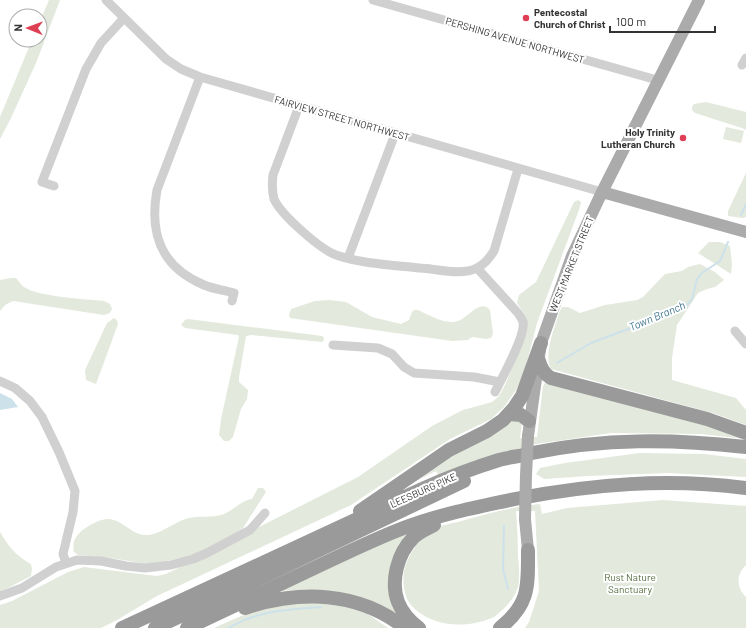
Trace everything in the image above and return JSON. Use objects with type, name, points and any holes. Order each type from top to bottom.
[{"type":"highway","points":[[344,526],[362,509],[449,450],[495,426],[509,414],[522,396],[541,343]]},
{"type":"highway","points":[[539,361],[546,376],[551,378],[707,419],[746,433]]},
{"type":"highway","points":[[509,414],[521,416],[529,421]]},
{"type":"highway","name":"LEESBURG PIKE","points":[[122,628],[422,489],[461,473],[500,460],[561,448],[637,441],[704,443],[746,447]]},
{"type":"highway","points":[[155,628],[354,535],[461,482],[480,475],[500,460]]},
{"type":"highway","points":[[187,628],[368,542],[402,528],[456,512],[561,491],[619,484],[656,482],[746,488]]},
{"type":"highway","points":[[419,628],[407,616],[398,602],[395,579],[397,566],[412,538],[418,533],[456,512]]},
{"type":"highway","points":[[500,628],[522,605],[528,580],[528,550]]},
{"type":"highway","points":[[514,628],[522,618],[529,604],[531,587],[528,550]]},
{"type":"highway","points":[[199,628],[235,611],[259,604],[286,598],[325,597],[347,600],[361,604],[388,616],[405,628]]},
{"type":"main road","name":"WEST MARKET STREET","points":[[528,550],[526,481],[528,436],[541,343],[572,256],[657,80],[698,0]]},
{"type":"main road","points":[[602,192],[746,232]]},
{"type":"street","name":"FAIRVIEW STREET NORTHWEST","points":[[106,0],[166,59],[200,77],[602,192]]},
{"type":"street","name":"PERSHING AVENUE NORTHWEST","points":[[373,0],[657,80]]},
{"type":"street","points":[[54,186],[42,182],[86,69],[101,43],[124,18]]},
{"type":"street","points":[[200,77],[157,190],[154,205],[156,234],[161,248],[168,260],[187,276],[205,285],[234,293],[232,301]]},
{"type":"street","points":[[299,106],[273,175],[272,191],[274,198],[291,220],[317,243],[329,252],[348,258],[366,262],[457,272],[476,268],[486,262],[494,251],[518,169]]},
{"type":"street","points":[[348,258],[395,134]]},
{"type":"street","points":[[476,268],[518,313],[522,322],[520,340],[495,392]]},
{"type":"street","points":[[735,331],[746,344]]},
{"type":"street","points":[[333,345],[378,348],[392,354],[404,367],[414,373],[474,377],[500,382]]},
{"type":"street","points":[[0,381],[15,388],[30,401],[42,417],[59,452],[75,491],[73,512],[63,554],[66,563]]},
{"type":"street","points":[[0,596],[22,588],[66,563],[77,560],[90,560],[145,568],[181,563],[207,553],[250,530],[265,513]]},
{"type":"green space","points":[[49,0],[60,0],[48,32],[48,8],[46,8]]},
{"type":"green space","points":[[29,48],[42,48],[11,118],[0,139],[0,117]]},
{"type":"green space","points":[[706,102],[746,112],[746,130],[695,113],[692,110],[694,104]]},
{"type":"green space","points":[[726,127],[744,131],[741,143],[723,139]]},
{"type":"green space","points":[[746,173],[746,217],[728,216],[728,211]]},
{"type":"green space","points":[[578,200],[581,202],[580,207],[537,323],[522,378],[516,390],[504,407],[491,419],[450,439],[351,505],[157,596],[101,628],[0,628],[0,605],[12,601],[68,572],[84,567],[157,576],[166,574],[358,477],[432,426],[463,410],[492,402],[499,396],[505,385],[522,343],[525,326],[524,313],[517,303],[519,295],[536,282],[574,202]]},
{"type":"green space","points":[[709,242],[720,242],[730,246],[732,264],[731,274],[698,253]]},
{"type":"green space","points":[[700,264],[715,272],[724,280],[715,287],[698,293],[677,325],[672,358],[672,380],[736,398],[746,410],[746,425],[716,414],[551,369],[548,356],[550,341],[562,307],[568,307],[580,313],[605,305],[637,300],[643,297],[665,274],[682,271],[688,267]]},
{"type":"green space","points":[[16,278],[23,286],[40,293],[62,297],[104,301],[110,304],[112,309],[110,313],[104,315],[13,301],[5,305],[0,311],[0,280]]},
{"type":"green space","points":[[330,300],[346,302],[372,317],[401,324],[409,320],[414,310],[418,310],[443,321],[453,322],[462,319],[478,307],[482,306],[490,310],[493,334],[491,338],[486,339],[472,337],[468,340],[452,341],[290,318],[289,315],[291,309],[315,301]]},
{"type":"green space","points":[[114,318],[117,320],[118,324],[96,384],[86,380],[85,370],[107,323]]},
{"type":"green space","points":[[188,319],[322,336],[324,340],[322,342],[252,335],[246,336],[239,382],[248,390],[247,399],[241,409],[233,437],[229,441],[224,441],[219,435],[221,419],[239,337],[238,335],[185,328],[181,325]]},
{"type":"green space","points":[[546,381],[683,416],[746,439],[701,434],[611,433],[536,444],[488,457],[438,475],[436,471],[395,491],[525,398],[520,438],[537,437],[543,386]]},
{"type":"green space","points":[[640,453],[704,454],[746,459],[746,477],[668,473],[544,479],[536,474],[540,468],[565,463]]},
{"type":"green space","points":[[258,488],[263,488],[266,492],[243,528],[224,542],[184,558],[147,564],[111,558],[78,555],[73,551],[74,543],[78,534],[90,525],[102,520],[114,520],[142,535],[154,534],[189,518],[224,514],[252,499]]},
{"type":"green space","name":"Rust Nature Sanctuary","points":[[663,500],[746,506],[746,565],[740,572],[738,581],[740,589],[746,597],[746,628],[525,628],[529,622],[539,591],[535,511],[516,511],[519,572],[518,587],[511,600],[494,617],[475,623],[444,623],[424,616],[414,608],[407,598],[403,583],[406,564],[421,539],[434,528],[499,511],[540,504],[542,514],[567,508]]},
{"type":"green space","points":[[416,528],[405,541],[396,611],[392,614],[327,591],[279,591]]},
{"type":"green space","points":[[0,532],[13,550],[31,564],[32,569],[31,576],[0,592]]},
{"type":"green space","points":[[307,603],[342,604],[365,612],[388,628],[214,628],[241,616],[281,605]]},
{"type":"water","points":[[0,393],[12,399],[18,407],[0,410]]},
{"type":"waterway","name":"Town Branch","points":[[741,215],[746,204]]},
{"type":"waterway","name":"Town Branch","points":[[557,363],[591,343],[687,305],[692,299],[697,279],[702,273],[720,261],[728,242]]},
{"type":"waterway","points":[[504,526],[503,569],[508,589]]},
{"type":"waterway","points":[[229,628],[239,622],[262,614],[321,607]]},
{"type":"place","name":"Pentecostal Church of Christ","points":[[526,18]]},
{"type":"place","name":"Holy Trinity Lutheran Church","points":[[683,138]]}]
